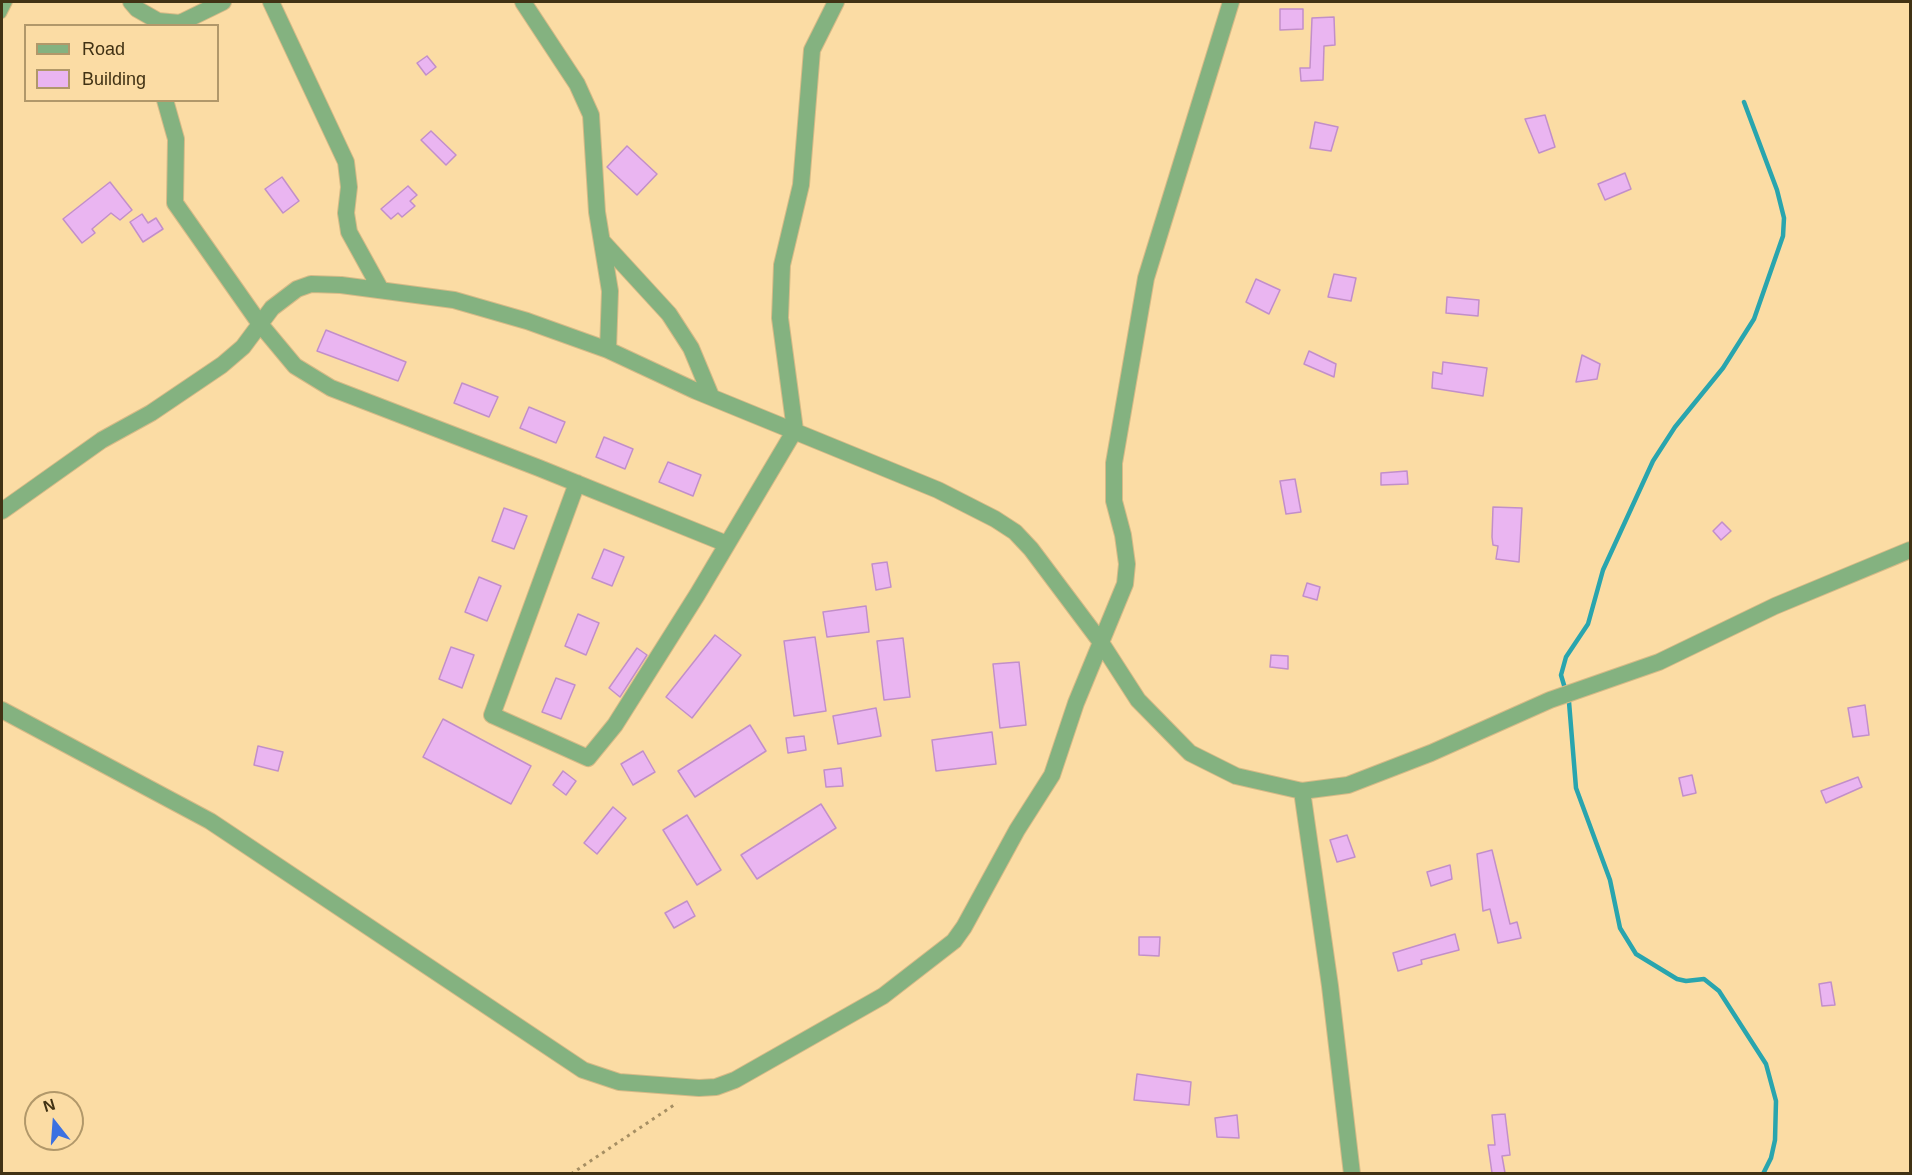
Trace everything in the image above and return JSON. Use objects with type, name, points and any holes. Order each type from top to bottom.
[{"type":"street","points":[[134,5],[158,21],[180,23],[224,2]]},
{"type":"street","points":[[271,2],[346,162],[349,187],[346,213],[349,232],[381,290]]},
{"type":"street","points":[[523,2],[577,84],[591,115],[597,212],[610,291],[608,350]]},
{"type":"street","points":[[576,483],[492,715],[588,758],[615,725],[728,544],[795,430],[780,318],[782,265],[801,185],[812,50],[836,2]]},
{"type":"street","points":[[2,710],[210,821],[583,1070],[619,1082],[699,1088],[716,1087],[735,1080],[873,1001],[954,941],[1052,775],[1100,641],[1125,584],[1127,564],[1123,535],[1114,501],[1114,464],[1146,278],[1231,2]]},
{"type":"street","points":[[134,5],[141,24]]},
{"type":"street","points":[[166,102],[176,139],[175,203],[260,324],[295,366],[331,388],[728,544]]},
{"type":"street","points":[[602,241],[669,314],[691,348],[711,396]]},
{"type":"street","points":[[2,511],[102,440],[151,413],[222,365],[243,347],[272,308],[297,289],[311,284],[381,290],[454,300],[527,321],[608,350],[711,396],[938,490],[1015,532],[1031,549],[1100,641],[1138,700],[1190,753],[1236,777],[1302,790],[1348,785],[1431,753],[1551,700],[1659,662],[1776,606],[1911,550]]},
{"type":"street","points":[[1302,790],[1330,986],[1352,1173]]},
{"type":"lane","points":[[2,14],[8,2]]},
{"type":"path","points":[[571,1173],[699,1088]]},
{"type":"building","points":[[1280,9],[1303,9],[1303,29],[1280,30]]},
{"type":"building","points":[[1334,17],[1335,45],[1324,46],[1323,80],[1301,81],[1300,68],[1310,68],[1312,18]]},
{"type":"building","points":[[427,56],[436,67],[426,75],[417,63]]},
{"type":"building","points":[[1545,115],[1555,147],[1539,153],[1525,119]]},
{"type":"building","points":[[1315,122],[1338,127],[1331,151],[1310,148]]},
{"type":"building","points":[[431,131],[456,155],[446,165],[421,140]]},
{"type":"building","points":[[627,146],[657,174],[637,195],[607,167]]},
{"type":"building","points":[[1625,173],[1631,189],[1605,200],[1598,184]]},
{"type":"building","points":[[282,177],[299,201],[283,213],[265,189]]},
{"type":"building","points":[[110,182],[132,210],[120,220],[111,213],[92,229],[95,233],[82,243],[63,219]]},
{"type":"building","points":[[408,186],[417,195],[410,201],[415,206],[402,217],[398,213],[391,219],[381,209]]},
{"type":"building","points":[[142,214],[148,223],[156,218],[163,229],[143,242],[130,222]]},
{"type":"building","points":[[1334,274],[1356,278],[1351,301],[1328,297]]},
{"type":"building","points":[[1256,279],[1280,290],[1269,314],[1246,302]]},
{"type":"building","points":[[1447,297],[1479,300],[1478,316],[1446,313]]},
{"type":"building","points":[[326,330],[406,362],[398,381],[317,351]]},
{"type":"building","points":[[1309,351],[1336,364],[1334,377],[1304,364]]},
{"type":"building","points":[[1582,355],[1600,364],[1597,379],[1576,382]]},
{"type":"building","points":[[1443,362],[1487,368],[1483,396],[1432,388],[1433,372],[1442,374]]},
{"type":"building","points":[[462,383],[498,397],[489,417],[454,403]]},
{"type":"building","points":[[529,407],[565,422],[556,443],[520,428]]},
{"type":"building","points":[[604,437],[633,449],[625,469],[596,457]]},
{"type":"building","points":[[668,462],[701,475],[693,496],[659,482]]},
{"type":"building","points":[[1407,471],[1408,484],[1381,485],[1381,473]]},
{"type":"building","points":[[1295,479],[1301,512],[1286,514],[1280,481]]},
{"type":"building","points":[[1493,507],[1522,508],[1519,562],[1496,559],[1498,546],[1493,545]]},
{"type":"building","points":[[504,508],[527,516],[514,549],[492,541]]},
{"type":"building","points":[[1722,522],[1731,531],[1721,540],[1713,531]]},
{"type":"building","points":[[604,549],[624,557],[612,586],[592,578]]},
{"type":"building","points":[[887,562],[891,587],[876,590],[872,564]]},
{"type":"building","points":[[479,577],[501,586],[487,621],[465,612]]},
{"type":"building","points":[[1307,583],[1320,587],[1317,600],[1303,596]]},
{"type":"building","points":[[866,606],[869,632],[827,637],[823,612]]},
{"type":"building","points":[[578,614],[599,623],[586,655],[565,646]]},
{"type":"building","points":[[715,635],[741,655],[692,718],[666,697]]},
{"type":"building","points":[[815,637],[826,711],[794,716],[784,641]]},
{"type":"building","points":[[903,638],[910,697],[884,700],[877,641]]},
{"type":"building","points":[[451,647],[474,655],[462,688],[439,679]]},
{"type":"building","points":[[637,648],[647,655],[620,697],[609,688]]},
{"type":"building","points":[[1271,655],[1288,656],[1288,669],[1270,667]]},
{"type":"building","points":[[1019,662],[1026,725],[1000,728],[993,664]]},
{"type":"building","points":[[556,678],[575,685],[561,719],[542,712]]},
{"type":"building","points":[[1865,705],[1869,735],[1853,737],[1848,708]]},
{"type":"building","points":[[876,708],[881,736],[838,744],[833,716]]},
{"type":"building","points":[[443,719],[531,766],[511,804],[423,757]]},
{"type":"building","points":[[750,725],[766,751],[695,797],[678,771]]},
{"type":"building","points":[[992,732],[996,764],[936,771],[932,740]]},
{"type":"building","points":[[804,736],[806,750],[788,753],[786,738]]},
{"type":"building","points":[[258,746],[283,752],[278,771],[254,765]]},
{"type":"building","points":[[643,751],[655,772],[633,785],[621,764]]},
{"type":"building","points":[[841,768],[843,786],[826,787],[824,770]]},
{"type":"building","points":[[563,771],[576,781],[566,795],[553,785]]},
{"type":"building","points":[[1692,775],[1696,793],[1683,796],[1679,778]]},
{"type":"building","points":[[1858,777],[1862,787],[1826,803],[1821,791]]},
{"type":"building","points":[[821,804],[836,828],[757,879],[741,855]]},
{"type":"building","points":[[613,807],[626,818],[597,854],[584,843]]},
{"type":"building","points":[[687,815],[721,870],[697,885],[663,830]]},
{"type":"building","points":[[1347,835],[1355,857],[1337,862],[1330,840]]},
{"type":"building","points":[[1492,850],[1510,924],[1517,922],[1521,938],[1498,943],[1490,909],[1483,911],[1477,854]]},
{"type":"building","points":[[1450,865],[1452,879],[1431,886],[1427,872]]},
{"type":"building","points":[[687,901],[695,916],[674,928],[665,913]]},
{"type":"building","points":[[1455,934],[1459,950],[1421,960],[1422,964],[1398,971],[1393,953]]},
{"type":"building","points":[[1139,937],[1160,937],[1159,956],[1139,955]]},
{"type":"building","points":[[1831,982],[1835,1005],[1822,1006],[1819,984]]},
{"type":"building","points":[[1137,1074],[1191,1082],[1189,1105],[1134,1100]]},
{"type":"building","points":[[1505,1114],[1510,1155],[1502,1156],[1505,1173],[1492,1173],[1488,1145],[1495,1145],[1492,1115]]},
{"type":"building","points":[[1237,1115],[1239,1138],[1217,1137],[1215,1118]]},
{"type":"waterway","points":[[1744,102],[1777,190],[1784,218],[1783,236],[1754,319],[1723,368],[1675,427],[1653,461],[1603,570],[1588,624],[1566,657],[1561,675],[1569,702],[1576,788],[1610,880],[1620,928],[1636,954],[1677,979],[1686,981],[1704,979],[1719,991],[1766,1064],[1776,1101],[1775,1140],[1771,1158],[1763,1174]]}]
